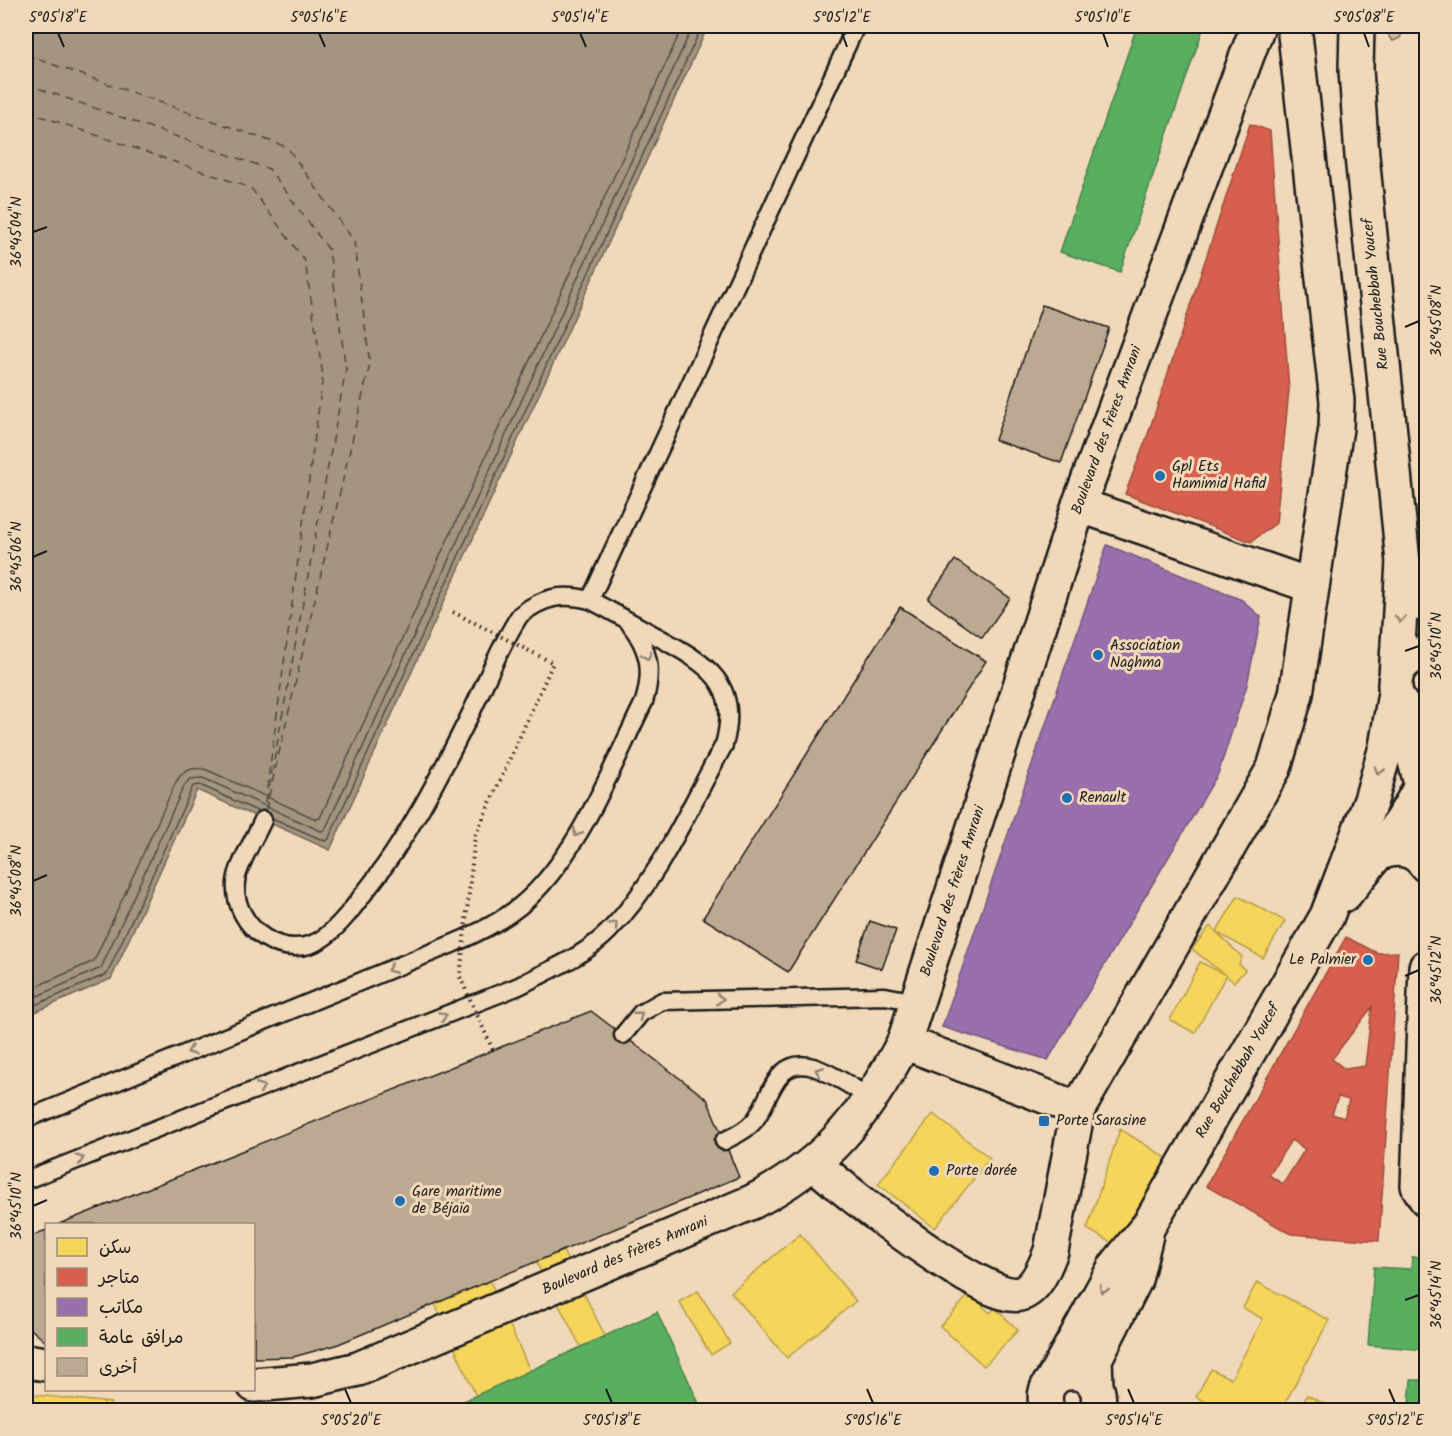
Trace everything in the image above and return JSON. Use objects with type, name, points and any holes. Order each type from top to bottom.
[{"type":"street","name":"Boulevard des frères Amrani","points":[[255,1385],[312,1380],[358,1369],[752,1202],[786,1185],[815,1164],[844,1134],[871,1098],[904,1042],[1079,505],[1258,26]]},
{"type":"street","points":[[815,1164],[848,1194],[979,1284],[1008,1296],[1021,1294],[1030,1288],[1042,1272],[1051,1251],[1078,1109],[1274,768],[1296,694],[1336,428],[1337,401],[1294,26]]},
{"type":"street","name":"Rue Bouchebbah Youcef","points":[[1327,916],[1371,800],[1386,747],[1397,691],[1403,562],[1362,156],[1356,70],[1357,26]]},
{"type":"street","points":[[1079,505],[1312,586]]},
{"type":"street","points":[[1397,506],[1413,526],[1426,532]]},
{"type":"street","name":"Rue Bouchebbah Youcef","points":[[1403,562],[1426,606]]},
{"type":"street","points":[[1424,651],[1405,663],[1397,691],[1406,711],[1426,720]]},
{"type":"street","name":"Rue Bouchebbah Youcef","points":[[1045,1397],[1115,1267],[1149,1225],[1327,916],[1376,855],[1424,780],[1397,691]]},
{"type":"street","points":[[1424,780],[1426,834]]},
{"type":"street","points":[[1376,855],[1396,848],[1407,850],[1417,855],[1426,865]]},
{"type":"street","points":[[1426,967],[1418,1186],[1426,1199]]},
{"type":"street","points":[[904,1042],[1078,1109]]},
{"type":"street","name":"Rue Bouchebbah Youcef","points":[[1100,1401],[1095,1359],[1135,1280],[1149,1225]]},
{"type":"street","points":[[26,1361],[45,1364]]},
{"type":"street","points":[[1045,1397],[1065,1373],[1077,1372],[1088,1377],[1100,1401]]},
{"type":"lane","points":[[590,600],[856,26]]},
{"type":"lane","points":[[26,1180],[519,986],[573,958],[608,933],[630,907],[654,871],[723,745],[729,725],[729,704],[721,684],[709,668],[692,655],[590,600],[571,595],[552,597],[535,603],[520,615],[394,857],[338,926],[323,938],[305,945],[286,946],[268,940],[253,930],[242,915],[236,898],[236,880],[263,820]]},
{"type":"lane","points":[[26,1119],[488,929],[521,905],[554,869],[582,826],[644,702],[650,682],[646,651],[642,641],[629,624],[612,612]]},
{"type":"lane","points":[[623,1035],[641,1013],[662,1001],[885,996],[916,1002]]},
{"type":"lane","points":[[724,1141],[746,1130],[754,1122],[773,1082],[791,1068],[813,1067],[871,1098]]},
{"type":"path","points":[[453,612],[553,663],[475,836],[460,977],[493,1050]]},
{"type":"shaded area","points":[[1390,26],[1406,26],[1400,38],[1393,41],[1389,37]]},
{"type":"water","points":[[26,26],[708,26],[330,850],[197,790],[111,979],[26,1016]]},
{"type":"building: سكن","points":[[1238,896],[1285,921],[1263,958],[1216,932]]},
{"type":"building: سكن","points":[[1210,926],[1242,957],[1239,964],[1245,970],[1234,982],[1192,949]]},
{"type":"building: سكن","points":[[1200,962],[1226,975],[1195,1033],[1170,1020]]},
{"type":"building: سكن","name":"Porte dorée","points":[[933,1114],[990,1158],[935,1228],[878,1184]]},
{"type":"building: سكن","points":[[1120,1129],[1168,1159],[1117,1246],[1087,1229]]},
{"type":"building: سكن","points":[[800,1234],[856,1301],[787,1358],[731,1292]]},
{"type":"building: سكن","points":[[563,1251],[605,1336],[581,1347],[536,1262]]},
{"type":"building: سكن","points":[[490,1281],[530,1371],[476,1396],[435,1304]]},
{"type":"building: سكن","points":[[1257,1282],[1329,1320],[1284,1405],[1293,1410],[1222,1410],[1196,1397],[1211,1369],[1231,1379],[1263,1319],[1243,1308]]},
{"type":"building: سكن","points":[[698,1291],[730,1343],[711,1355],[679,1302]]},
{"type":"building: سكن","points":[[970,1294],[990,1313],[995,1308],[1018,1330],[984,1366],[940,1326]]},
{"type":"building: سكن","points":[[26,1394],[111,1403],[110,1410],[26,1410]]},
{"type":"building: سكن","points":[[1307,1395],[1329,1406],[1327,1410],[1301,1408]]},
{"type":"building: متاجر","points":[[1250,124],[1270,131],[1289,390],[1276,523],[1251,542],[1125,494],[1147,437]]},
{"type":"building: متاجر","points":[[1346,937],[1377,953],[1398,952],[1379,1241],[1291,1234],[1206,1186]],"holes":[[[1372,1007],[1365,1066],[1345,1069],[1332,1059]],[[1338,1097],[1349,1100],[1344,1118],[1332,1114]],[[1291,1140],[1305,1149],[1283,1184],[1269,1175]]]},
{"type":"building: مكاتب","points":[[1107,545],[1242,600],[1261,617],[1247,685],[1218,774],[1048,1060],[942,1027]]},
{"type":"building: مرافق عامة","points":[[1137,26],[1204,26],[1120,272],[1060,252]]},
{"type":"building: مرافق عامة","points":[[1412,1257],[1426,1258],[1426,1350],[1368,1345],[1374,1267],[1411,1269]]},
{"type":"building: مرافق عامة","points":[[657,1312],[702,1410],[448,1410],[455,1405]]},
{"type":"building: مرافق عامة","points":[[1426,1365],[1426,1406],[1409,1405],[1411,1380],[1425,1380]]},
{"type":"building: أخرى","points":[[1042,305],[1109,328],[1061,463],[995,440]]},
{"type":"building: أخرى","points":[[955,560],[1010,598],[982,638],[928,599]]},
{"type":"building: أخرى","points":[[900,607],[986,661],[788,972],[703,918]]},
{"type":"building: أخرى","points":[[870,921],[896,930],[882,969],[856,960]]},
{"type":"building: أخرى","name":"Gare maritime de Béjaïa","points":[[591,1011],[707,1099],[739,1177],[336,1345],[293,1357],[255,1358],[255,1223],[61,1223]]},
{"type":"building: أخرى","points":[[45,1230],[45,1341],[26,1325],[26,1238]]},
{"type":"ferry route","points":[[26,55],[287,147],[354,241],[370,364],[265,813]]},
{"type":"ferry route","points":[[26,84],[269,169],[329,250],[346,369],[267,799]]},
{"type":"ferry route","points":[[26,111],[251,188],[305,261],[323,376],[264,810]]},
{"type":"place","name":"Gpl Ets Hamimid Hafid","points":[[1160,476]]},
{"type":"place","name":"Association Naghma","points":[[1098,655]]},
{"type":"place","name":"Renault","points":[[1067,798]]},
{"type":"place","name":"Le Palmier","points":[[1368,960]]},
{"type":"place","name":"Porte Sarasine","points":[[1044,1121]]},
{"type":"place","name":"Porte dorée","points":[[934,1171]]},
{"type":"place","name":"Gare maritime de Béjaïa","points":[[400,1201]]}]
